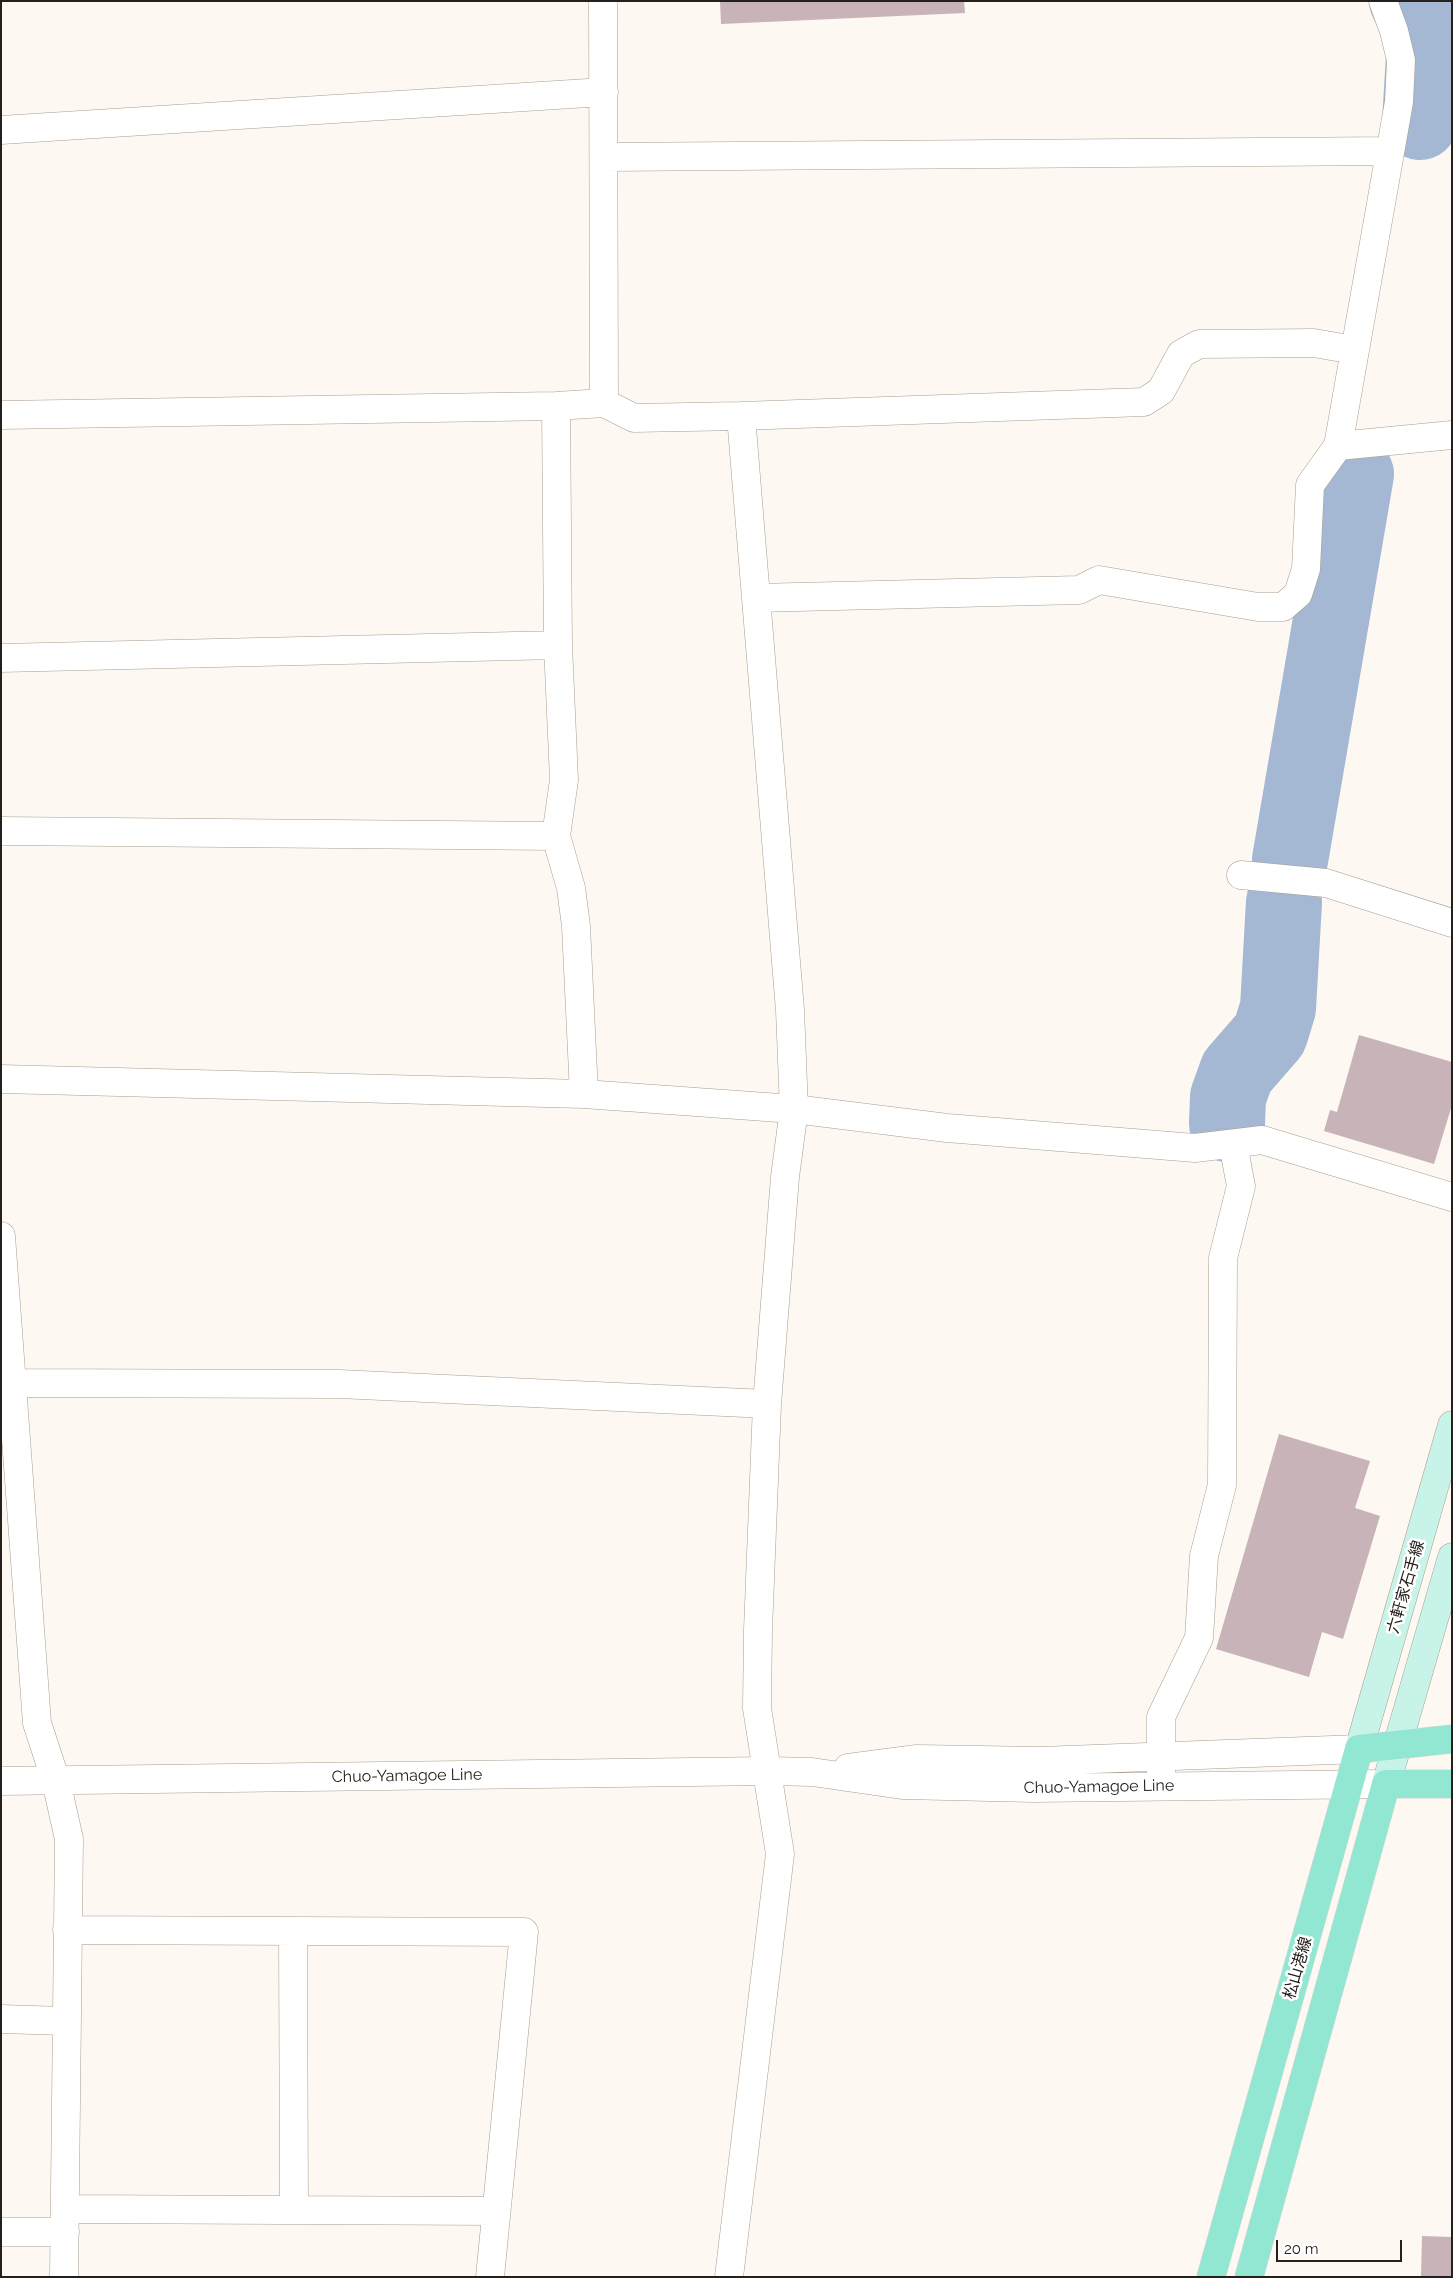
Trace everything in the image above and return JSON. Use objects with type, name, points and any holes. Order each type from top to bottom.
[{"type":"main road","name":"六軒家石手線","points":[[1359,1749],[1452,1425]]},
{"type":"main road","points":[[1249,2277],[1386,1784],[1452,1556]]},
{"type":"main road","points":[[1359,1749],[1452,1739]]},
{"type":"main road","name":"松山港線","points":[[1211,2277],[1359,1749]]},
{"type":"main road","points":[[1386,1784],[1452,1784]]},
{"type":"street","points":[[603,1],[604,403]]},
{"type":"street","points":[[756,598],[1079,590],[1099,580],[1258,607],[1283,607],[1298,594],[1306,569],[1310,485],[1338,446],[1399,102],[1401,60],[1394,31],[1383,1]]},
{"type":"street","points":[[1,130],[604,92]]},
{"type":"street","points":[[604,156],[1390,151]]},
{"type":"street","points":[[1,415],[556,406],[604,403],[634,418],[1144,402],[1162,391],[1181,354],[1199,344],[1314,343],[1354,350]]},
{"type":"street","points":[[556,406],[558,645],[564,780],[556,836],[571,888],[576,926],[584,1094]]},
{"type":"street","points":[[729,2277],[780,1854],[757,1708],[758,1630],[767,1404],[785,1177],[794,1108],[790,1010],[741,416]]},
{"type":"street","points":[[1338,446],[1452,435]]},
{"type":"street","points":[[1,658],[558,645]]},
{"type":"street","points":[[1,831],[556,836]]},
{"type":"street","points":[[1241,876],[1326,882],[1452,923]]},
{"type":"street","points":[[1,1079],[584,1094],[794,1108],[947,1128],[1195,1148],[1262,1140],[1452,1197]]},
{"type":"street","points":[[1162,1786],[1162,1717],[1199,1638],[1204,1556],[1222,1485],[1222,1258],[1241,1186],[1233,1144]]},
{"type":"street","points":[[1,1236],[14,1382],[37,1723],[56,1781],[69,1839],[65,2021],[64,2277]]},
{"type":"street","points":[[14,1382],[339,1384],[767,1404]]},
{"type":"street","name":"Chuo-Yamagoe Line","points":[[812,1772],[917,1759],[1041,1761],[1359,1749]]},
{"type":"street","name":"Chuo-Yamagoe Line","points":[[1,1781],[768,1771],[812,1772],[902,1785],[1034,1788],[1386,1784]]},
{"type":"street","points":[[68,1930],[524,1932],[490,2277]]},
{"type":"street","points":[[293,1931],[294,2210]]},
{"type":"street","points":[[1,2019],[65,2021]]},
{"type":"street","points":[[1,2232],[65,2220],[294,2210],[496,2211]]},
{"type":"building","points":[[720,1],[964,1],[965,13],[721,24]]},
{"type":"building","points":[[1359,1035],[1452,1062],[1452,1105],[1434,1164],[1324,1131],[1330,1110],[1337,1112]]},
{"type":"building","points":[[1279,1434],[1370,1461],[1355,1508],[1380,1516],[1343,1639],[1322,1632],[1309,1677],[1216,1649]]},
{"type":"building","points":[[1422,2236],[1452,2237],[1452,2277],[1421,2277]]},
{"type":"waterway","points":[[1407,1],[1420,22],[1424,56],[1420,122]]},
{"type":"waterway","points":[[1290,860],[1356,474]]},
{"type":"waterway","points":[[1227,1124],[1228,1097],[1237,1072],[1270,1034],[1278,1008],[1284,902]]}]
